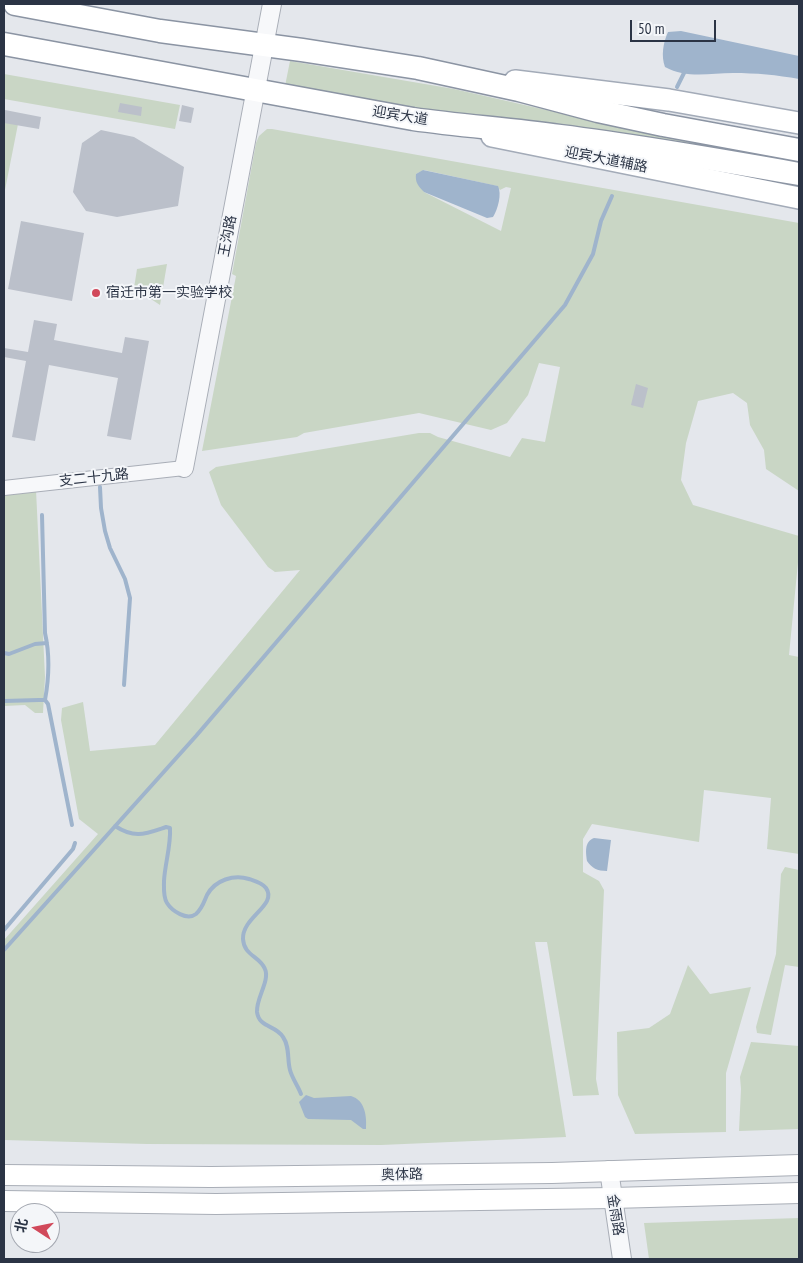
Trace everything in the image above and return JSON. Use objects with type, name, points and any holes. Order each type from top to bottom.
[{"type":"highway","points":[[15,4],[160,31],[418,68],[518,90],[663,126],[799,150]]},
{"type":"highway","name":"迎宾大道","points":[[4,44],[413,119],[470,127],[558,135],[674,152],[799,174]]},
{"type":"main road","points":[[418,68],[669,100],[799,120]]},
{"type":"main road","name":"迎宾大道辅路","points":[[413,119],[547,148],[799,198]]},
{"type":"main road","name":"奥体路","points":[[4,1175],[221,1177],[552,1173],[799,1165]]},
{"type":"main road","name":"奥体路","points":[[4,1201],[216,1204],[799,1193]]},
{"type":"street","name":"王沟路","points":[[184,468],[272,4]]},
{"type":"street","name":"支二十九路","points":[[4,488],[184,468]]},
{"type":"street","name":"金雨路","points":[[609,1170],[622,1259]]},
{"type":"green space","points":[[290,61],[454,89],[639,131],[799,160],[799,164],[437,112],[285,86]]},
{"type":"green space","points":[[4,74],[180,105],[175,129],[4,99]]},
{"type":"green space","points":[[4,116],[19,119],[4,195]]},
{"type":"green space","points":[[267,129],[272,129],[799,223],[799,491],[766,469],[764,450],[750,425],[747,403],[733,393],[698,401],[686,443],[681,480],[693,505],[799,536],[789,655],[799,657],[799,854],[767,849],[771,798],[704,790],[699,842],[592,824],[583,839],[583,872],[599,881],[604,890],[596,1079],[599,1095],[573,1096],[547,942],[535,942],[566,1137],[381,1145],[147,1144],[4,1140],[4,940],[98,834],[79,819],[61,720],[62,708],[83,702],[90,751],[155,745],[300,570],[275,572],[268,567],[221,505],[209,472],[216,467],[419,433],[430,433],[438,437],[510,457],[522,438],[545,442],[560,367],[539,363],[528,395],[507,423],[491,430],[419,413],[304,433],[297,437],[202,451],[236,276],[232,274],[256,143],[259,136]],"holes":[[[424,170],[497,186],[500,190],[506,187],[511,188],[501,231],[424,192],[416,174]]]},
{"type":"green space","points":[[167,264],[160,305],[134,288],[137,269]]},
{"type":"green space","points":[[36,490],[45,677],[43,713],[35,713],[25,705],[4,706],[4,494]]},
{"type":"green space","points":[[785,867],[799,870],[799,967],[785,965],[771,1035],[757,1033],[756,1027],[776,954],[781,874]]},
{"type":"green space","points":[[688,965],[710,994],[751,987],[726,1073],[726,1132],[635,1134],[618,1095],[617,1032],[649,1028],[670,1014]]},
{"type":"green space","points":[[751,1042],[799,1046],[799,1129],[739,1131],[740,1077]]},
{"type":"green space","points":[[799,1218],[799,1259],[649,1259],[644,1223]]},
{"type":"water","points":[[681,31],[799,56],[799,79],[775,75],[733,73],[699,75],[673,71],[665,67],[663,58],[664,45],[668,32]]},
{"type":"water","points":[[423,170],[498,186],[500,193],[499,202],[493,217],[487,218],[424,192],[417,184],[416,179],[416,174]]},
{"type":"water","points":[[594,838],[611,840],[607,871],[595,869],[587,861],[587,845]]},
{"type":"water","points":[[306,1095],[314,1098],[351,1096],[356,1098],[364,1109],[366,1129],[363,1129],[351,1120],[308,1119],[305,1117],[299,1102]]},
{"type":"building","points":[[120,103],[142,107],[141,116],[118,112]]},
{"type":"building","points":[[182,105],[194,108],[191,123],[179,121]]},
{"type":"building","points":[[5,110],[41,117],[39,129],[4,123]]},
{"type":"building","points":[[101,130],[134,137],[184,167],[178,206],[117,217],[86,211],[73,192],[82,143]]},
{"type":"building","points":[[21,221],[84,233],[72,301],[8,289]]},
{"type":"building","points":[[34,320],[57,324],[54,340],[122,353],[125,337],[149,341],[131,440],[107,436],[118,378],[49,365],[35,441],[12,437],[26,361],[4,357],[4,348],[28,352]]},
{"type":"building","points":[[636,384],[648,388],[643,408],[631,405]]},
{"type":"waterway","points":[[677,87],[685,71]]},
{"type":"waterway","points":[[4,950],[196,736],[565,305],[593,254],[601,221],[612,196]]},
{"type":"waterway","points":[[100,487],[105,531],[110,548],[125,579],[130,598],[124,685]]},
{"type":"waterway","points":[[42,515],[45,633],[48,658],[45,700]]},
{"type":"waterway","points":[[4,653],[9,654],[35,644],[47,643]]},
{"type":"waterway","points":[[4,701],[45,700],[48,704],[72,825]]},
{"type":"waterway","points":[[115,826],[134,834],[146,833],[166,827],[170,828],[164,895],[169,906],[184,916],[196,914],[210,890],[225,880],[237,877],[249,879],[258,882],[266,888],[267,900],[244,931],[244,945],[249,953],[260,961],[266,974],[257,1007],[258,1017],[264,1024],[280,1033],[285,1041],[288,1049],[290,1070],[301,1094]]},
{"type":"waterway","points":[[4,930],[73,849],[75,843]]},
{"type":"place","name":"宿迁市第一实验学校","points":[[96,293]]}]
